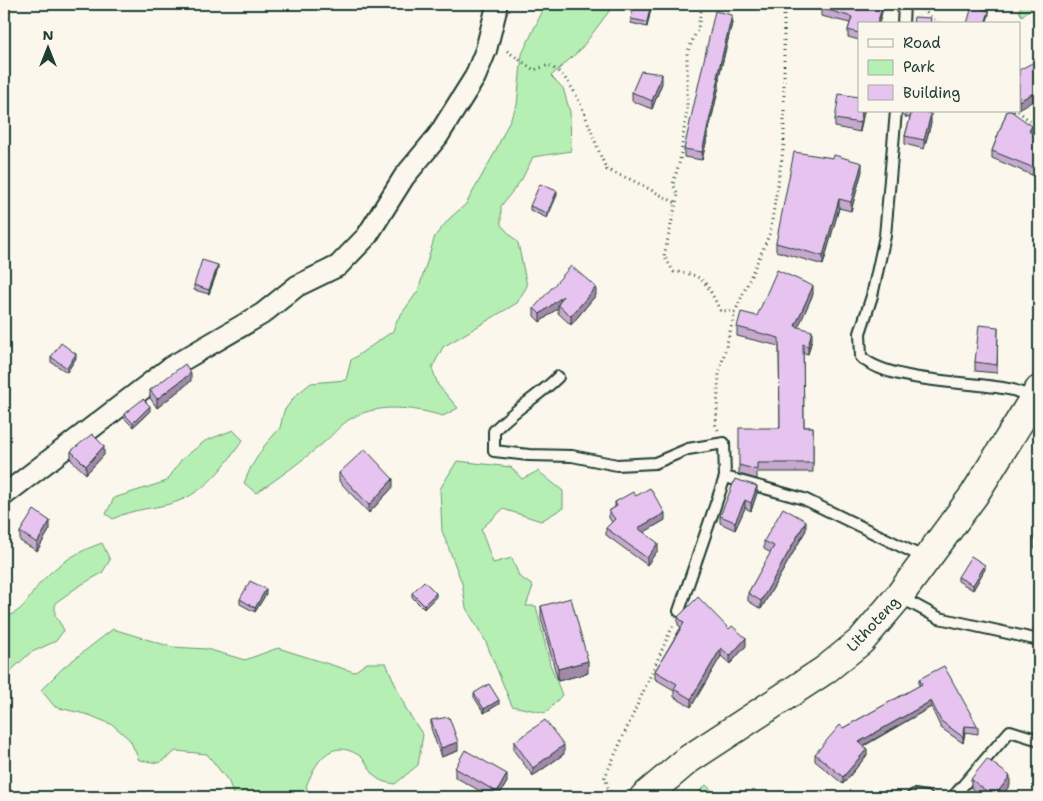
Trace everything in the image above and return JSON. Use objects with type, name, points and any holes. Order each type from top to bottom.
[{"type":"main road","name":"Lithoteng","points":[[644,797],[689,759],[825,670],[861,641],[927,560],[974,495],[1037,394]]},
{"type":"street","points":[[4,495],[170,367],[262,314],[298,286],[338,266],[367,236],[404,177],[438,136],[475,77],[486,50],[498,6]]},
{"type":"lane","points":[[902,22],[904,4]]},
{"type":"lane","points":[[896,112],[885,236],[872,296],[860,333],[861,357],[870,365],[918,377],[1037,394]]},
{"type":"lane","points":[[558,377],[541,394],[508,417],[494,432],[494,451],[529,455],[572,456],[618,465],[655,463],[688,449],[724,443],[725,477],[680,611]]},
{"type":"lane","points":[[725,477],[804,500],[927,560]]},
{"type":"lane","points":[[899,596],[939,618],[1039,640]]},
{"type":"lane","points":[[953,797],[1010,731],[1039,740]]},
{"type":"lane","points":[[912,797],[914,795],[927,797]]},
{"type":"path","points":[[724,443],[716,425],[719,374],[735,312],[770,233],[784,144],[784,4]]},
{"type":"path","points":[[916,4],[937,22]]},
{"type":"path","points":[[701,11],[698,28],[687,53],[687,109],[680,160],[673,184],[678,194],[664,256],[674,272],[692,273],[706,284],[720,310],[735,312]]},
{"type":"path","points":[[486,50],[506,50],[534,70],[549,64],[564,77],[591,130],[607,170],[632,180],[676,203]]},
{"type":"path","points":[[1020,112],[1030,119],[1039,129]]},
{"type":"path","points":[[611,797],[605,777],[680,611]]},
{"type":"green space","points":[[540,4],[606,4],[610,10],[580,50],[551,76],[563,88],[570,112],[571,151],[533,157],[522,179],[501,206],[501,225],[518,243],[527,286],[517,303],[443,347],[432,368],[438,385],[458,408],[443,416],[419,410],[394,408],[370,411],[358,415],[343,424],[313,451],[256,493],[244,483],[251,467],[265,445],[280,428],[284,411],[295,396],[311,383],[346,380],[351,360],[393,331],[397,320],[418,291],[435,236],[450,218],[466,204],[494,154],[517,105],[522,54],[542,12]]},
{"type":"green space","points":[[1022,4],[1035,4],[1022,16],[1019,11]]},
{"type":"green space","points":[[233,430],[243,440],[222,468],[197,491],[176,502],[128,513],[113,519],[106,514],[114,498],[167,481],[181,460],[205,441]]},
{"type":"green space","points":[[457,461],[511,467],[522,479],[538,471],[563,491],[563,508],[541,521],[503,509],[481,529],[493,563],[512,558],[519,576],[533,586],[526,606],[536,606],[550,664],[562,695],[546,713],[512,706],[485,640],[466,608],[462,583],[442,531],[440,489]]},
{"type":"green space","points":[[102,543],[110,560],[102,573],[55,603],[55,615],[64,630],[56,641],[30,653],[4,677],[4,618],[23,607],[43,580],[63,562],[78,553]]},
{"type":"green space","points":[[113,629],[172,647],[207,649],[245,660],[278,648],[354,672],[367,663],[386,663],[407,711],[423,735],[418,765],[395,784],[388,783],[377,778],[360,756],[340,749],[325,755],[314,769],[306,787],[313,797],[234,797],[229,782],[207,754],[176,751],[159,763],[139,760],[130,740],[113,725],[89,715],[55,707],[41,690],[64,667]]},
{"type":"green space","points":[[706,785],[719,797],[693,797]]},
{"type":"building","points":[[634,4],[651,4],[647,22],[631,19]]},
{"type":"building","points":[[823,4],[883,4],[878,22],[858,22],[858,33],[848,30],[852,17],[821,8]]},
{"type":"building","points":[[972,6],[989,11],[986,22],[968,22]]},
{"type":"building","points":[[715,11],[732,15],[702,152],[684,149]]},
{"type":"building","points":[[914,17],[931,18],[930,22],[913,22]]},
{"type":"building","points":[[1034,62],[1039,72],[1039,90],[1020,100],[1020,69]]},
{"type":"building","points":[[641,71],[662,74],[652,101],[632,92]]},
{"type":"building","points":[[839,94],[858,97],[858,112],[862,112],[860,123],[835,119]]},
{"type":"building","points":[[912,112],[931,114],[924,140],[905,136]]},
{"type":"building","points":[[1007,112],[1012,112],[1032,126],[1029,131],[1039,140],[1039,170],[992,151]]},
{"type":"building","points":[[794,152],[833,158],[834,155],[862,163],[851,202],[839,199],[823,256],[776,243]]},
{"type":"building","points":[[540,184],[557,191],[547,213],[530,206]]},
{"type":"building","points":[[202,260],[218,265],[209,290],[194,285]]},
{"type":"building","points":[[571,266],[596,287],[571,316],[558,305],[563,296],[540,314],[534,308]]},
{"type":"building","points":[[777,270],[813,286],[795,326],[812,331],[808,346],[803,344],[804,427],[813,427],[813,463],[757,463],[757,470],[739,465],[739,428],[780,428],[779,338],[737,327],[741,312],[757,316]]},
{"type":"building","points":[[979,325],[998,327],[997,365],[975,362]]},
{"type":"building","points":[[61,343],[76,354],[67,368],[51,357]]},
{"type":"building","points":[[185,364],[191,373],[157,399],[150,390]]},
{"type":"building","points":[[143,399],[150,406],[133,423],[124,414]]},
{"type":"building","points":[[92,434],[104,446],[86,466],[71,451]]},
{"type":"building","points":[[365,449],[393,479],[369,505],[339,473]]},
{"type":"building","points":[[735,479],[757,486],[751,503],[745,500],[735,522],[720,516]]},
{"type":"building","points":[[650,488],[665,513],[638,528],[658,543],[647,558],[606,528],[615,519],[609,511],[617,506],[615,502],[633,492],[636,496]]},
{"type":"building","points":[[783,508],[806,521],[761,601],[748,593],[774,546],[764,541]]},
{"type":"building","points":[[34,510],[50,521],[37,543],[20,532]]},
{"type":"building","points":[[1039,523],[1039,541],[1034,539]]},
{"type":"building","points":[[971,556],[985,565],[973,585],[958,577]]},
{"type":"building","points":[[250,581],[266,589],[255,608],[240,599]]},
{"type":"building","points":[[424,581],[436,593],[424,605],[412,593]]},
{"type":"building","points":[[698,597],[729,629],[732,626],[746,638],[730,656],[721,648],[691,699],[674,689],[677,684],[655,671],[684,623],[678,617]]},
{"type":"building","points":[[571,598],[588,661],[558,669],[541,606]]},
{"type":"building","points":[[944,666],[978,727],[965,726],[963,737],[941,721],[931,701],[859,742],[867,749],[843,777],[815,754],[840,725],[843,728],[922,684],[919,679]]},
{"type":"building","points":[[489,684],[499,700],[484,709],[474,693]]},
{"type":"building","points":[[449,717],[458,742],[441,748],[431,720]]},
{"type":"building","points":[[545,720],[564,745],[533,768],[514,742]]},
{"type":"building","points":[[465,750],[507,774],[497,792],[455,768]]},
{"type":"building","points":[[987,759],[1010,776],[994,797],[971,779]]}]
